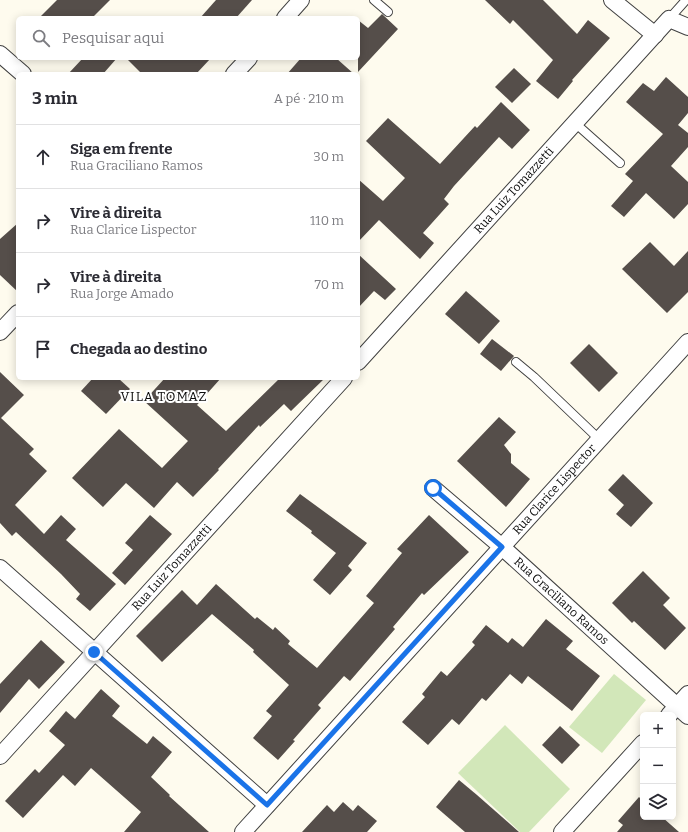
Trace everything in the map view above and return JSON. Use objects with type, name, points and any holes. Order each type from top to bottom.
[{"type":"street","points":[[287,16],[301,0]]},
{"type":"street","points":[[612,0],[655,35]]},
{"type":"street","points":[[670,19],[688,27]]},
{"type":"street","name":"Rua Luiz Tomazzetti","points":[[360,360],[670,19]]},
{"type":"street","points":[[0,54],[21,72]]},
{"type":"street","points":[[236,72],[247,60]]},
{"type":"street","points":[[0,332],[16,314]]},
{"type":"street","name":"Rua Clarice Lispector","points":[[243,832],[688,342]]},
{"type":"street","name":"Rua Luiz Tomazzetti","points":[[0,756],[342,380]]},
{"type":"street","name":"Rua Graciliano Ramos","points":[[433,488],[502,547],[681,708]]},
{"type":"street","points":[[0,568],[267,805]]},
{"type":"street","points":[[562,832],[640,746]]},
{"type":"lane","points":[[374,0],[388,12]]},
{"type":"lane","points":[[670,19],[686,0]]},
{"type":"lane","points":[[575,123],[620,163]]},
{"type":"lane","points":[[516,362],[534,376],[600,440]]},
{"type":"green space","points":[[614,674],[646,700],[602,753],[569,727]]},
{"type":"green space","points":[[505,725],[570,789],[529,832],[520,832],[458,773]]},
{"type":"building","points":[[57,0],[110,0],[94,16],[41,16]]},
{"type":"building","points":[[216,0],[252,0],[238,16],[202,16]]},
{"type":"building","points":[[485,0],[543,0],[577,34],[588,20],[610,38],[572,80],[573,81],[558,99],[536,81],[553,60],[513,20],[510,24]]},
{"type":"building","points":[[382,14],[398,29],[358,72],[358,60],[360,60],[360,22],[368,28]]},
{"type":"building","points":[[81,60],[115,60],[105,72],[70,72]]},
{"type":"building","points":[[128,60],[209,60],[198,72],[140,72]]},
{"type":"building","points":[[299,60],[338,60],[352,72],[289,72]]},
{"type":"building","points":[[514,68],[531,84],[512,103],[495,87]]},
{"type":"building","points":[[666,77],[688,97],[688,113],[678,125],[688,133],[688,147],[671,166],[688,182],[688,204],[674,219],[646,193],[624,217],[611,206],[633,181],[625,174],[663,134],[626,102],[643,83],[654,91]]},
{"type":"building","points":[[501,102],[530,130],[512,149],[499,137],[454,186],[444,199],[449,204],[423,233],[434,243],[420,259],[379,220],[360,240],[360,181],[383,201],[405,178],[366,141],[388,118],[440,164],[475,126],[477,128]]},
{"type":"building","points":[[16,225],[16,290],[0,275],[0,239]]},
{"type":"building","points":[[650,242],[674,266],[688,251],[688,292],[667,313],[622,269]]},
{"type":"building","points":[[360,256],[396,289],[385,300],[374,291],[360,306]]},
{"type":"building","points":[[466,291],[500,321],[479,344],[445,314]]},
{"type":"building","points":[[492,339],[514,356],[501,371],[480,354]]},
{"type":"building","points":[[589,344],[618,373],[599,392],[570,363]]},
{"type":"building","points":[[0,372],[24,395],[1,418],[34,449],[29,454],[47,471],[15,505],[44,534],[61,515],[76,529],[66,540],[116,584],[90,611],[76,599],[80,594],[61,574],[16,532],[12,536],[0,523]]},
{"type":"building","points":[[91,380],[120,380],[130,389],[106,414],[81,391]]},
{"type":"building","points":[[163,380],[219,380],[197,405],[226,431],[278,380],[323,380],[291,411],[284,404],[260,427],[259,425],[193,497],[177,482],[154,508],[126,483],[103,507],[72,478],[119,429],[162,468],[188,441],[144,401]]},
{"type":"building","points":[[499,417],[516,432],[504,445],[511,454],[511,463],[530,479],[506,507],[457,461]]},
{"type":"building","points":[[623,474],[653,503],[631,527],[616,514],[624,505],[608,490]]},
{"type":"building","points":[[300,494],[367,543],[348,566],[352,570],[330,595],[313,580],[336,553],[311,533],[312,531],[286,511]]},
{"type":"building","points":[[150,515],[172,534],[125,585],[112,573],[133,550],[125,543]]},
{"type":"building","points":[[429,515],[469,552],[424,595],[422,593],[393,627],[395,629],[350,681],[344,676],[318,705],[321,708],[278,760],[253,738],[272,716],[266,711],[289,685],[253,652],[254,650],[212,614],[162,662],[136,636],[182,590],[197,605],[216,584],[255,619],[257,617],[273,630],[275,627],[290,641],[288,644],[317,668],[374,603],[366,596],[402,553],[397,549]]},
{"type":"building","points":[[643,571],[670,598],[663,605],[686,628],[665,650],[634,621],[632,623],[612,603]]},
{"type":"building","points":[[546,619],[573,641],[566,649],[600,676],[572,711],[528,676],[522,684],[510,674],[486,701],[482,698],[459,725],[452,719],[428,745],[402,722],[425,697],[422,694],[441,671],[447,676],[475,645],[472,642],[486,625],[508,643],[512,638],[523,647]]},
{"type":"building","points":[[41,640],[65,662],[39,689],[29,679],[0,713],[0,684]]},
{"type":"building","points":[[101,689],[120,706],[112,716],[147,744],[153,736],[172,752],[151,777],[170,795],[169,796],[209,832],[124,832],[141,812],[91,768],[75,786],[63,775],[23,818],[5,801],[35,769],[39,773],[65,745],[49,731],[66,711],[75,719]]},
{"type":"building","points":[[560,726],[580,745],[562,764],[542,745]]},
{"type":"building","points":[[459,780],[519,832],[465,832],[436,807]]},
{"type":"building","points":[[639,797],[640,820],[665,820],[679,832],[617,832],[623,825],[618,821]]},
{"type":"building","points":[[343,802],[353,811],[358,805],[377,821],[367,832],[302,832],[327,805],[334,812]]},
{"type":"district","name":"VILA TOMAZ","points":[[164,396]]},
{"type":"route","points":[[94,652],[267,805],[502,547],[433,488]]}]
